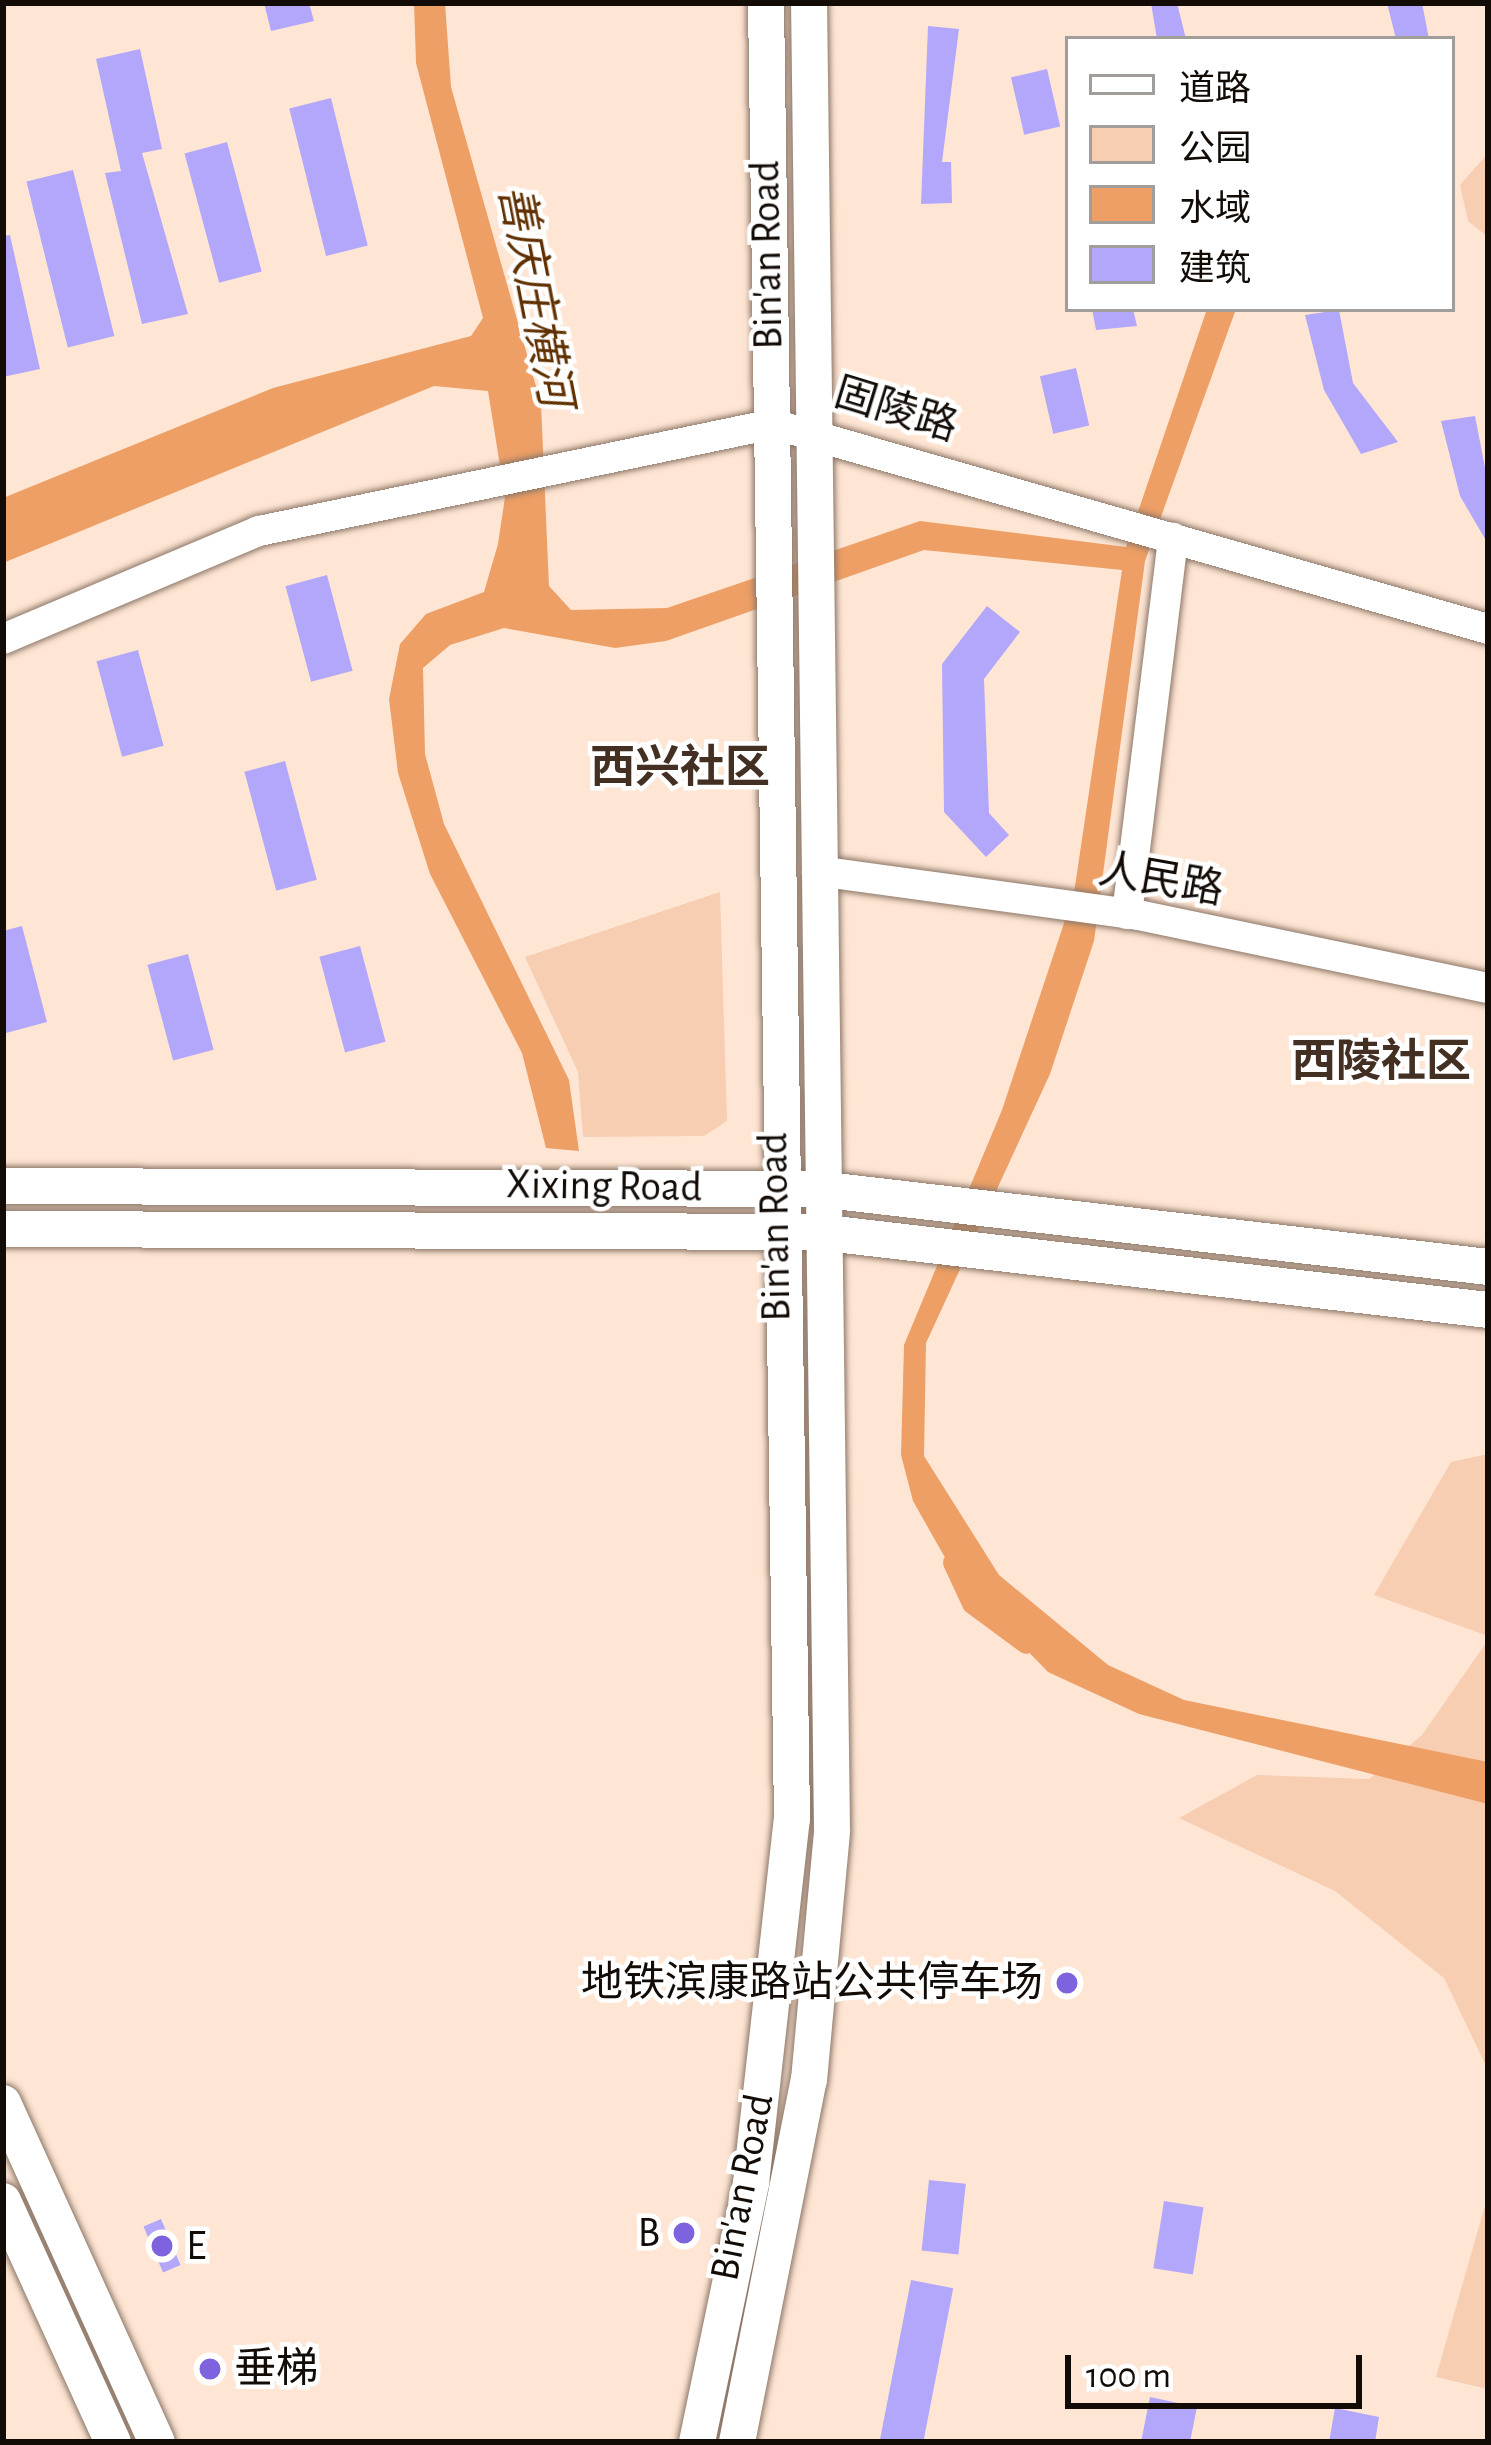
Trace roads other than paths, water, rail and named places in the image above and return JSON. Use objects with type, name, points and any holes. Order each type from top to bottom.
[{"type":"main road","name":"Bin'an Road","points":[[737,2442],[808,2080],[832,1830],[800,1233],[781,1189],[766,3]]},
{"type":"main road","name":"Bin'an Road","points":[[697,2442],[751,2183],[792,1819],[800,1233],[818,1190],[809,3]]},
{"type":"main road","name":"Xixing Road","points":[[3,1186],[818,1190],[1488,1267]]},
{"type":"main road","name":"Xixing Road","points":[[3,1229],[800,1233],[1488,1310]]},
{"type":"main road","points":[[3,2103],[157,2442]]},
{"type":"main road","points":[[3,2201],[113,2442]]},
{"type":"street","name":"固陵路","points":[[3,639],[259,530],[496,476],[773,424],[813,427],[1488,629]]},
{"type":"street","points":[[1127,914],[1173,538]]},
{"type":"street","name":"人民路","points":[[817,872],[1127,914],[1488,988]]},
{"type":"water","points":[[414,3],[445,3],[451,87],[541,404],[549,586],[571,610],[667,608],[920,521],[1126,547],[1206,312],[1235,312],[1145,561],[1094,941],[1050,1074],[926,1343],[924,1456],[999,1575],[1108,1665],[1184,1700],[1488,1762],[1488,1804],[1139,1714],[1048,1672],[956,1577],[913,1501],[901,1455],[904,1345],[1002,1110],[1074,893],[1122,570],[924,550],[666,641],[615,648],[504,628],[450,645],[423,668],[425,754],[444,824],[569,1080],[579,1151],[546,1148],[522,1053],[430,874],[398,773],[389,699],[400,644],[426,614],[484,592],[505,497],[488,391],[434,386],[3,563],[3,498],[273,388],[471,336],[483,318],[416,63]]},
{"type":"waterway","points":[[953,1562],[972,1603],[1026,1643]]},
{"type":"place","name":"地铁滨康路站公共停车场","points":[[1067,1983]]},
{"type":"place","name":"B","points":[[684,2233]]},
{"type":"place","name":"E","points":[[162,2246]]},
{"type":"place","name":"垂梯","points":[[210,2369]]},
{"type":"district","name":"西兴社区","points":[[680,769]]},
{"type":"district","name":"西陵社区","points":[[1381,1063]]},
{"type":"water label","name":"善庆庄横河","points":[[534,296]]}]
